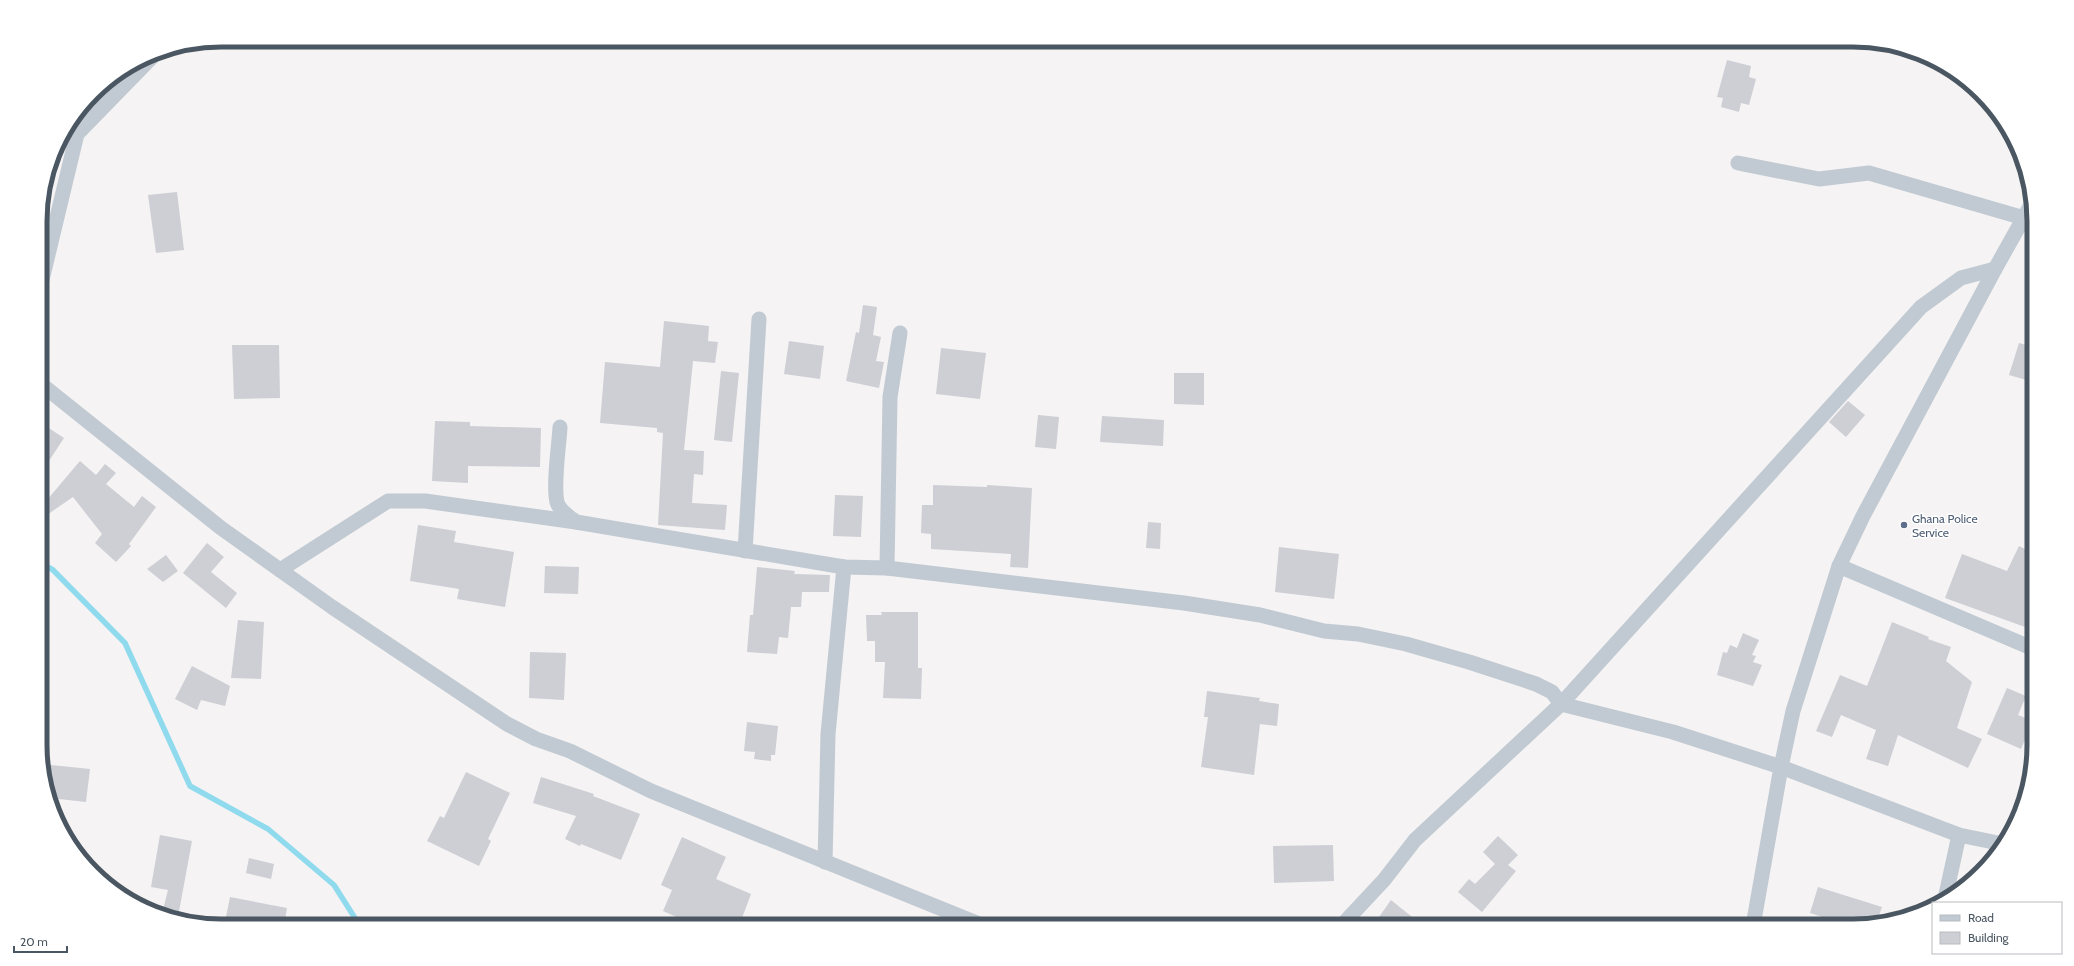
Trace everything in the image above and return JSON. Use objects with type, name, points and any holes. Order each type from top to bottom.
[{"type":"street","points":[[47,256],[74,129],[132,79],[146,64]]},
{"type":"street","points":[[99,97],[112,97]]},
{"type":"street","points":[[1738,162],[1819,179],[1869,173],[2024,218]]},
{"type":"street","points":[[1754,919],[1781,767],[1793,711],[1839,566],[1863,516],[1994,269],[2027,212]]},
{"type":"street","points":[[1348,919],[1384,880],[1415,840],[1561,704],[1921,307],[1961,278],[1994,269]]},
{"type":"street","points":[[745,551],[759,319]]},
{"type":"street","points":[[887,568],[890,397],[900,333]]},
{"type":"street","points":[[47,389],[221,528],[332,607],[507,724],[536,739],[570,751],[651,791],[967,919]]},
{"type":"street","points":[[560,427],[557,503],[566,514],[576,522]]},
{"type":"street","points":[[280,570],[388,501],[425,501],[576,522],[844,567],[887,568],[1184,603],[1260,615],[1324,631],[1358,634],[1406,644],[1469,662],[1536,684],[1552,692],[1561,704],[1674,732],[1781,767],[1959,835],[1997,843]]},
{"type":"street","points":[[1839,566],[2027,646]]},
{"type":"street","points":[[825,862],[828,734],[844,567]]},
{"type":"street","points":[[1947,892],[1959,835]]},
{"type":"building","points":[[1727,60],[1751,66],[1749,77],[1756,79],[1749,105],[1741,103],[1739,112],[1721,107],[1723,98],[1717,97]]},
{"type":"building","points":[[177,192],[184,250],[156,253],[148,195]]},
{"type":"building","points":[[863,305],[877,307],[873,335],[881,337],[876,361],[884,362],[879,388],[846,381],[856,332],[859,333]]},
{"type":"building","points":[[664,321],[709,326],[708,341],[718,342],[715,363],[693,361],[684,450],[704,451],[703,475],[694,474],[692,503],[727,505],[725,530],[658,525],[663,433],[657,432],[657,428],[600,423],[605,362],[660,367]]},
{"type":"building","points":[[789,341],[824,346],[820,379],[784,374]]},
{"type":"building","points":[[2019,343],[2027,345],[2027,380],[2009,375]]},
{"type":"building","points":[[232,345],[279,345],[280,398],[234,399]]},
{"type":"building","points":[[941,348],[986,353],[980,399],[936,394]]},
{"type":"building","points":[[721,371],[739,373],[732,442],[714,440]]},
{"type":"building","points":[[1174,373],[1204,373],[1204,405],[1174,404]]},
{"type":"building","points":[[1848,401],[1865,415],[1846,437],[1829,422]]},
{"type":"building","points":[[1038,415],[1059,417],[1056,449],[1035,447]]},
{"type":"building","points":[[1102,416],[1164,420],[1163,446],[1100,442]]},
{"type":"building","points":[[435,421],[470,422],[470,426],[541,428],[540,467],[468,466],[468,483],[432,481]]},
{"type":"building","points":[[47,427],[64,438],[47,464]]},
{"type":"building","points":[[80,461],[96,475],[105,464],[116,473],[106,484],[134,507],[142,496],[156,507],[129,544],[131,546],[116,562],[95,543],[102,534],[73,497],[47,515],[47,500]]},
{"type":"building","points":[[933,485],[987,487],[987,485],[1032,488],[1028,568],[1010,567],[1011,554],[931,549],[931,534],[921,533],[922,505],[933,505]]},
{"type":"building","points":[[835,495],[863,496],[861,537],[833,536]]},
{"type":"building","points":[[1148,522],[1161,523],[1160,549],[1146,548]]},
{"type":"building","points":[[418,525],[456,531],[454,542],[514,552],[505,607],[457,599],[459,589],[410,581]]},
{"type":"building","points":[[207,543],[224,557],[211,572],[237,593],[226,608],[183,573]]},
{"type":"building","points":[[2019,546],[2027,550],[2027,622],[2025,627],[1945,598],[1962,554],[2007,571]]},
{"type":"building","points":[[1279,547],[1339,554],[1334,599],[1275,592]]},
{"type":"building","points":[[166,555],[178,571],[163,582],[147,569]]},
{"type":"building","points":[[545,566],[579,567],[578,594],[544,593]]},
{"type":"building","points":[[757,567],[795,571],[794,574],[830,575],[829,592],[802,592],[801,607],[791,607],[788,638],[779,637],[777,654],[747,652],[750,615],[753,615]]},
{"type":"building","points":[[881,612],[918,612],[918,668],[922,668],[921,699],[883,698],[885,662],[875,662],[875,641],[867,641],[866,615],[882,615]]},
{"type":"building","points":[[238,620],[264,622],[261,679],[231,678]]},
{"type":"building","points":[[1892,622],[1929,637],[1928,639],[1951,647],[1946,661],[1972,682],[1957,728],[1982,739],[1968,768],[1898,735],[1888,766],[1866,759],[1876,730],[1841,715],[1832,737],[1816,731],[1840,675],[1867,686]]},
{"type":"building","points":[[1743,633],[1759,640],[1752,655],[1756,656],[1753,662],[1762,665],[1753,686],[1717,675],[1723,652],[1727,653],[1730,645],[1737,648]]},
{"type":"building","points":[[530,652],[566,653],[564,700],[529,698]]},
{"type":"building","points":[[192,666],[230,686],[225,706],[201,700],[197,710],[175,699]]},
{"type":"building","points":[[2007,688],[2026,696],[2018,715],[2027,719],[2027,735],[2021,749],[1987,734]]},
{"type":"building","points":[[1207,691],[1260,698],[1259,701],[1279,704],[1277,726],[1260,724],[1254,775],[1201,767],[1208,717],[1204,717]]},
{"type":"building","points":[[747,722],[778,726],[775,755],[771,755],[771,761],[754,759],[755,752],[744,751]]},
{"type":"building","points":[[51,765],[90,769],[86,802],[55,799],[51,781]]},
{"type":"building","points":[[466,772],[510,793],[488,839],[491,841],[479,866],[427,841],[440,816],[444,818]]},
{"type":"building","points":[[541,777],[594,794],[593,796],[640,814],[621,860],[581,844],[580,846],[565,839],[576,816],[533,803]]},
{"type":"building","points":[[160,835],[192,841],[179,914],[163,909],[168,890],[151,887]]},
{"type":"building","points":[[1498,836],[1518,855],[1508,865],[1516,871],[1482,912],[1458,892],[1469,879],[1475,884],[1495,864],[1483,852]]},
{"type":"building","points":[[682,837],[726,857],[716,879],[751,894],[742,919],[681,919],[663,911],[672,890],[661,885]]},
{"type":"building","points":[[1333,845],[1334,881],[1274,883],[1273,846]]},
{"type":"building","points":[[249,858],[274,864],[271,879],[246,873]]},
{"type":"building","points":[[1818,887],[1882,907],[1878,917],[1864,919],[1829,919],[1810,913]]},
{"type":"building","points":[[230,897],[287,908],[285,919],[226,919]]},
{"type":"building","points":[[1391,900],[1415,919],[1382,919],[1379,917]]},
{"type":"waterway","points":[[47,566],[53,570],[125,643],[190,786],[268,829],[334,885],[356,919]]},
{"type":"place","name":"Ghana Police Service","points":[[1904,525]]}]
